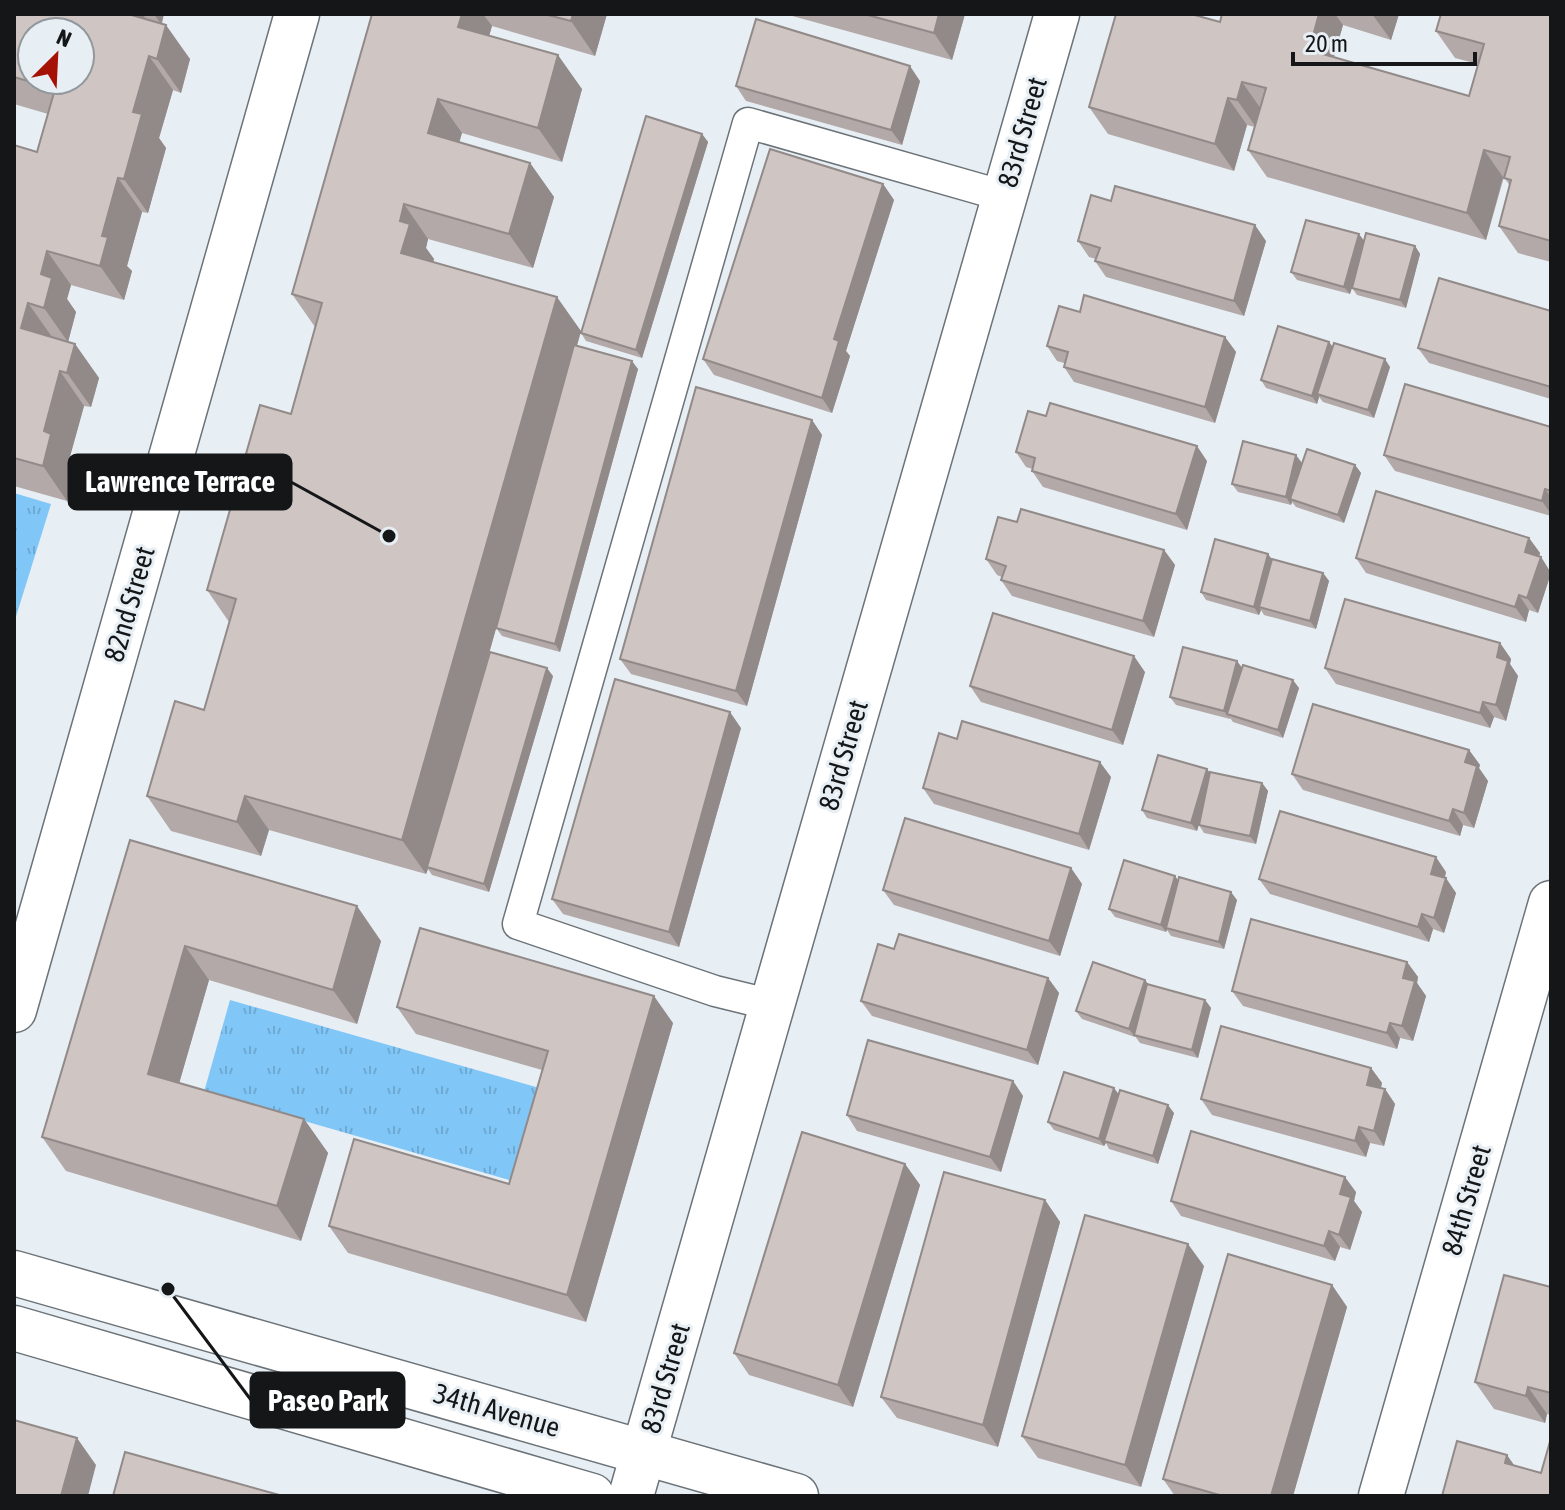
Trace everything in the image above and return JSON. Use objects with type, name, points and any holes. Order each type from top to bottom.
[{"type":"street","name":"82nd Street","points":[[14,1010],[297,14]]},
{"type":"street","name":"83rd Street","points":[[631,1496],[1057,14]]},
{"type":"street","name":"84th Street","points":[[1381,1496],[1551,903]]},
{"type":"street","name":"34th Avenue","points":[[14,1273],[796,1496]]},
{"type":"street","name":"34th Avenue","points":[[14,1328],[592,1496]]},
{"type":"lane","points":[[772,1005],[715,991],[518,924],[748,123],[1004,196]]},
{"type":"green space","points":[[14,493],[51,504],[14,623]]},
{"type":"green space","points":[[230,1000],[543,1089],[516,1182],[204,1092]]},
{"type":"building","points":[[14,14],[128,14],[166,25],[157,59],[149,56],[133,112],[142,114],[124,179],[118,178],[102,236],[108,237],[100,266],[47,251],[41,274],[52,278],[44,308],[28,303],[21,328],[75,344],[67,373],[60,371],[44,431],[51,434],[43,466],[14,458],[14,145],[37,152],[53,96],[96,96],[96,16],[16,16],[16,78]]},
{"type":"building","points":[[372,14],[462,14],[458,27],[558,55],[538,128],[438,99],[428,133],[530,163],[509,234],[404,204],[400,221],[410,224],[401,253],[557,297],[402,840],[245,796],[237,822],[147,796],[175,701],[204,710],[236,599],[207,590],[260,405],[291,414],[322,303],[292,294]]},
{"type":"building","points":[[544,14],[573,14],[571,21]]},
{"type":"building","points":[[864,14],[939,14],[934,33]]},
{"type":"building","points":[[1116,14],[1191,14],[1220,22],[1222,14],[1319,14],[1309,50],[1469,96],[1484,44],[1436,31],[1441,14],[1551,14],[1551,241],[1499,226],[1511,180],[1504,178],[1510,157],[1484,150],[1467,213],[1248,150],[1266,88],[1242,82],[1237,100],[1228,98],[1215,144],[1089,107]]},
{"type":"building","points":[[756,19],[910,66],[891,130],[736,86]]},
{"type":"building","points":[[646,116],[702,134],[636,350],[581,333]]},
{"type":"building","points":[[770,149],[883,184],[834,339],[839,341],[822,398],[703,359]]},
{"type":"building","points":[[1115,186],[1255,225],[1234,301],[1095,261],[1100,248],[1078,241],[1091,195],[1111,201]]},
{"type":"building","points":[[1306,220],[1359,234],[1344,287],[1291,272]]},
{"type":"building","points":[[1366,233],[1415,246],[1400,300],[1352,288]]},
{"type":"building","points":[[1439,278],[1551,311],[1551,387],[1418,348]]},
{"type":"building","points":[[1084,295],[1225,337],[1205,407],[1064,367],[1068,352],[1047,346],[1059,306],[1080,312]]},
{"type":"building","points":[[1278,326],[1329,342],[1312,396],[1261,380]]},
{"type":"building","points":[[1334,343],[1385,359],[1368,410],[1317,394]]},
{"type":"building","points":[[574,345],[632,361],[555,644],[496,628]]},
{"type":"building","points":[[1405,384],[1551,427],[1551,491],[1545,489],[1542,501],[1384,455]]},
{"type":"building","points":[[696,387],[812,420],[736,691],[620,659]]},
{"type":"building","points":[[1050,403],[1197,446],[1176,514],[1032,471],[1035,458],[1016,452],[1028,411],[1046,416]]},
{"type":"building","points":[[1243,441],[1296,455],[1286,497],[1232,484]]},
{"type":"building","points":[[1307,449],[1355,465],[1338,515],[1290,499]]},
{"type":"building","points":[[1376,491],[1529,538],[1525,552],[1541,557],[1527,598],[1519,595],[1515,607],[1356,558]]},
{"type":"building","points":[[1021,509],[1164,550],[1143,621],[1001,580],[1006,566],[986,559],[998,517],[1017,522]]},
{"type":"building","points":[[1215,539],[1268,554],[1254,607],[1201,592]]},
{"type":"building","points":[[1272,559],[1323,573],[1310,621],[1259,607]]},
{"type":"building","points":[[1345,599],[1500,643],[1497,657],[1508,661],[1496,705],[1483,702],[1480,713],[1325,668]]},
{"type":"building","points":[[993,613],[1134,656],[1112,730],[970,686]]},
{"type":"building","points":[[1183,647],[1237,661],[1224,711],[1170,697]]},
{"type":"building","points":[[490,652],[547,668],[484,884],[427,867]]},
{"type":"building","points":[[1243,665],[1293,680],[1278,730],[1227,714]]},
{"type":"building","points":[[615,679],[730,712],[669,932],[552,899]]},
{"type":"building","points":[[1313,704],[1469,750],[1465,762],[1477,766],[1464,813],[1453,809],[1449,821],[1292,774]]},
{"type":"building","points":[[962,721],[1100,762],[1079,834],[923,788],[939,733],[957,739]]},
{"type":"building","points":[[1158,755],[1207,769],[1191,823],[1142,810]]},
{"type":"building","points":[[1210,772],[1262,783],[1250,836],[1199,825]]},
{"type":"building","points":[[1280,811],[1436,857],[1431,874],[1446,878],[1434,918],[1422,914],[1418,927],[1259,879]]},
{"type":"building","points":[[905,818],[1071,868],[1049,941],[883,890]]},
{"type":"building","points":[[130,840],[357,906],[333,990],[185,946],[148,1074],[304,1119],[277,1206],[42,1137]]},
{"type":"building","points":[[1124,860],[1175,876],[1161,925],[1109,909]]},
{"type":"building","points":[[1179,877],[1231,892],[1219,942],[1166,928]]},
{"type":"building","points":[[1251,919],[1407,962],[1403,978],[1415,981],[1402,1026],[1390,1023],[1387,1033],[1232,991]]},
{"type":"building","points":[[420,928],[654,996],[567,1295],[329,1226],[354,1139],[509,1184],[548,1051],[397,1007]]},
{"type":"building","points":[[899,934],[1048,978],[1027,1050],[861,1001],[878,944],[894,949]]},
{"type":"building","points":[[1093,962],[1145,980],[1129,1029],[1076,1011]]},
{"type":"building","points":[[1147,984],[1205,1000],[1192,1050],[1134,1035]]},
{"type":"building","points":[[1221,1026],[1371,1068],[1367,1085],[1385,1089],[1374,1131],[1359,1127],[1355,1141],[1201,1099]]},
{"type":"building","points":[[868,1040],[1013,1081],[990,1157],[847,1115]]},
{"type":"building","points":[[1064,1072],[1114,1088],[1099,1139],[1048,1122]]},
{"type":"building","points":[[1120,1090],[1168,1105],[1153,1156],[1104,1141]]},
{"type":"building","points":[[1191,1131],[1345,1177],[1340,1194],[1351,1197],[1339,1235],[1329,1231],[1324,1246],[1171,1201]]},
{"type":"building","points":[[802,1132],[905,1164],[838,1385],[734,1353]]},
{"type":"building","points":[[944,1172],[1045,1200],[983,1425],[881,1397]]},
{"type":"building","points":[[1085,1215],[1188,1244],[1125,1465],[1022,1436]]},
{"type":"building","points":[[1228,1254],[1332,1285],[1271,1496],[1223,1496],[1163,1479]]},
{"type":"building","points":[[1504,1275],[1551,1287],[1551,1393],[1528,1387],[1526,1396],[1475,1382]]},
{"type":"building","points":[[14,1420],[77,1438],[61,1496],[14,1496]]},
{"type":"building","points":[[1551,1438],[1551,1496],[1442,1496],[1457,1441],[1507,1455],[1505,1463],[1541,1473]]},
{"type":"building","points":[[125,1452],[283,1496],[113,1496]]},
{"type":"place","name":"Lawrence Terrace","points":[[389,536]]},
{"type":"place","name":"Paseo Park","points":[[168,1289]]}]
